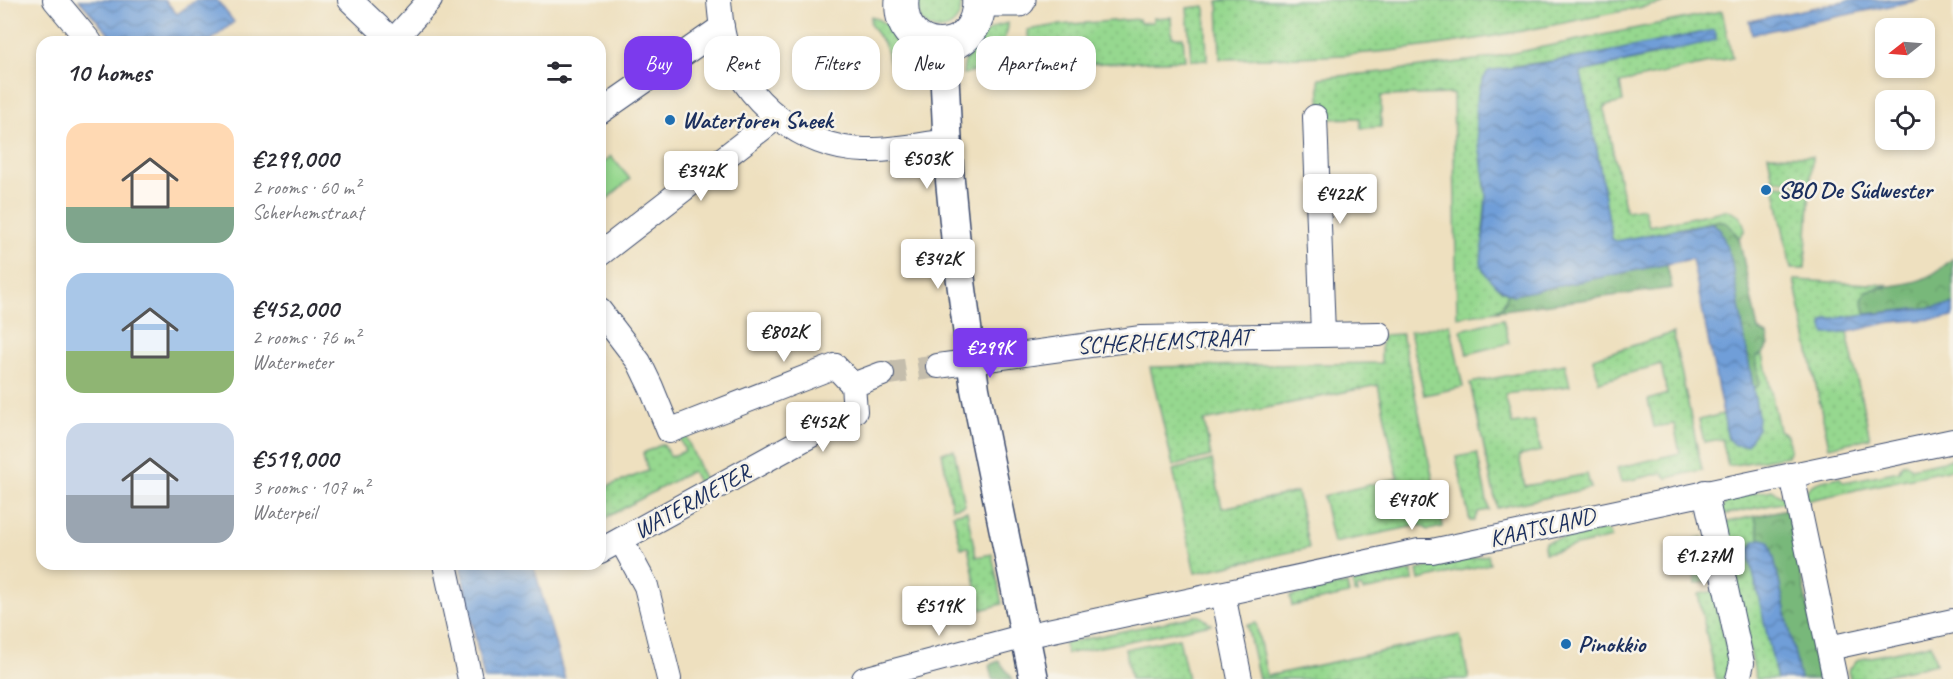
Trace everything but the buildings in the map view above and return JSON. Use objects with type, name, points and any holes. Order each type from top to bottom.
[{"type":"main road","points":[[901,0],[903,18],[911,33],[916,36]]},
{"type":"main road","points":[[964,38],[976,22],[979,0],[1019,0]]},
{"type":"street","points":[[55,0],[85,36]]},
{"type":"street","points":[[350,0],[387,36]]},
{"type":"street","points":[[397,36],[430,0]]},
{"type":"street","points":[[719,0],[722,27],[730,55],[742,78],[756,97],[777,117],[811,137],[830,145],[847,148],[892,149],[946,141]]},
{"type":"street","points":[[606,108],[722,27]]},
{"type":"street","points":[[944,90],[946,141],[956,243],[971,361],[1034,679]]},
{"type":"street","points":[[606,249],[777,117]]},
{"type":"street","points":[[1316,117],[1323,334]]},
{"type":"street","points":[[606,319],[639,362],[669,431],[836,366],[853,385],[882,374]]},
{"type":"street","name":"SCHERHEMSTRAAT","points":[[971,361],[1141,338],[1379,334]]},
{"type":"street","points":[[938,366],[971,361]]},
{"type":"street","name":"WATERMETER","points":[[606,548],[855,411],[853,385]]},
{"type":"street","name":"KAATSLAND","points":[[864,679],[1025,636],[1419,551],[1432,551],[1475,543],[1506,534],[1953,441]]},
{"type":"street","points":[[1792,475],[1835,679]]},
{"type":"street","points":[[1705,492],[1742,663],[1738,679]]},
{"type":"street","points":[[621,540],[646,586],[669,679]]},
{"type":"street","points":[[446,570],[470,679]]},
{"type":"street","points":[[1223,594],[1240,679]]},
{"type":"street","points":[[1829,648],[1953,621]]},
{"type":"green space","points":[[919,0],[960,0],[960,12],[955,22],[947,28],[931,28],[921,21],[917,3]]},
{"type":"green space","points":[[1226,0],[1677,0],[1534,29],[1425,47],[1347,55],[1220,59],[1218,2]]},
{"type":"green space","points":[[1205,6],[1207,60],[1191,60],[1187,8]]},
{"type":"green space","points":[[1722,11],[1732,58],[1620,83],[1623,102],[1606,106],[1604,109],[1626,211],[1644,208],[1649,226],[1727,210],[1735,212],[1742,219],[1745,230],[1739,238],[1731,227],[1715,221],[1616,241],[1612,239],[1581,74],[1652,56],[1714,30],[1589,56],[1513,66],[1476,119],[1486,195],[1483,271],[1501,290],[1508,293],[1503,306],[1496,311],[1457,317],[1453,94],[1381,96],[1381,127],[1361,128],[1360,118],[1326,119],[1321,114],[1319,78],[1483,59]]},
{"type":"green space","points":[[871,16],[888,26],[898,36],[892,36],[892,69],[884,44],[870,24]]},
{"type":"green space","points":[[1171,17],[1172,37],[1183,37],[1185,60],[1096,63],[1096,36],[1028,36],[1027,30],[1058,25],[1139,19],[1140,23],[1153,22],[1153,18]]},
{"type":"green space","points":[[1008,23],[1005,36],[983,36],[991,29]]},
{"type":"green space","points":[[976,42],[976,69],[964,74],[964,65]]},
{"type":"green space","points":[[1768,155],[1812,156],[1811,182],[1773,180]]},
{"type":"green space","points":[[611,156],[630,179],[606,200],[606,161]]},
{"type":"green space","points":[[1774,185],[1810,187],[1805,269],[1791,269]]},
{"type":"green space","points":[[1723,221],[1739,238],[1758,330],[1767,335],[1769,345],[1763,354],[1756,356],[1759,382],[1758,386],[1753,389],[1731,259],[1720,229],[1712,223]]},
{"type":"green space","points":[[1953,258],[1953,305],[1866,314],[1862,300],[1867,291],[1922,279],[1936,272]]},
{"type":"green space","points":[[1667,264],[1672,288],[1496,311],[1503,306],[1508,293],[1513,295]]},
{"type":"green space","points":[[1794,280],[1889,285],[1867,291],[1862,300],[1866,314],[1827,319],[1831,334],[1847,333],[1870,438],[1829,447]]},
{"type":"green space","points":[[1503,319],[1509,343],[1467,354],[1461,330]]},
{"type":"green space","points":[[1450,324],[1463,387],[1424,395],[1410,331]]},
{"type":"green space","points":[[1673,333],[1702,470],[1667,478],[1662,473],[1621,482],[1617,468],[1680,453],[1674,424],[1654,427],[1648,400],[1667,394],[1661,364],[1599,382],[1593,358]]},
{"type":"green space","points":[[1402,334],[1443,527],[1428,530],[1420,525],[1333,543],[1323,496],[1398,478],[1378,385],[1204,421],[1211,456],[1173,466],[1150,367],[1381,363],[1383,335]]},
{"type":"green space","points":[[1763,354],[1779,430],[1787,435],[1790,449],[1787,456],[1728,466],[1722,439],[1704,442],[1699,420],[1723,414],[1728,439],[1758,416],[1753,389],[1758,386],[1759,382],[1756,356]]},
{"type":"green space","points":[[1565,364],[1570,386],[1505,394],[1512,424],[1534,421],[1541,451],[1519,456],[1525,486],[1587,474],[1591,488],[1497,508],[1470,383]]},
{"type":"green space","points":[[685,434],[706,483],[700,486],[692,471],[606,518],[606,487],[648,471],[643,453],[663,444],[670,457],[685,451],[679,437]]},
{"type":"green space","points":[[954,450],[965,505],[952,508],[942,452]]},
{"type":"green space","points":[[1477,453],[1489,510],[1478,512],[1474,521],[1470,521],[1456,457]]},
{"type":"green space","points":[[1953,459],[1953,469],[1805,501],[1808,489],[1822,481],[1839,477],[1844,482],[1899,471],[1902,464],[1907,463],[1911,468]]},
{"type":"green space","points":[[1212,460],[1222,508],[1297,492],[1309,548],[1195,573],[1173,470]]},
{"type":"green space","points":[[1772,490],[1783,497],[1786,502],[1721,515],[1722,508],[1733,498]]},
{"type":"green space","points":[[1787,509],[1823,679],[1800,679],[1774,558],[1762,539],[1760,540],[1755,516]]},
{"type":"green space","points":[[967,511],[976,557],[992,554],[1002,604],[981,610],[968,547],[961,548],[953,514]]},
{"type":"green space","points":[[1755,516],[1760,540],[1755,541],[1750,548],[1750,559],[1777,679],[1756,679],[1723,523]]},
{"type":"green space","points":[[1605,529],[1612,538],[1545,553],[1545,542]]},
{"type":"green space","points":[[1703,537],[1712,580],[1696,584],[1687,541]]},
{"type":"green space","points":[[1488,555],[1490,564],[1419,580],[1417,570]]},
{"type":"green space","points":[[1412,571],[1413,581],[1363,591],[1361,587],[1357,588],[1358,593],[1354,593],[1353,583]]},
{"type":"green space","points":[[1347,584],[1349,594],[1292,606],[1290,596]]},
{"type":"green space","points":[[1714,591],[1731,668],[1723,679],[1716,679],[1698,594]]},
{"type":"green space","points":[[1200,616],[1211,624],[1067,654],[1064,644],[1066,643]]},
{"type":"green space","points":[[1256,623],[1267,676],[1460,635],[1469,679],[1259,679],[1247,625]]},
{"type":"green space","points":[[1179,638],[1188,679],[1131,679],[1125,649]]},
{"type":"green space","points":[[1931,644],[1936,664],[1867,679],[1850,679],[1848,671],[1857,660]]},
{"type":"green space","points":[[999,661],[1013,679],[992,679],[989,665]]},
{"type":"water","points":[[79,0],[165,0],[177,14],[196,0],[217,0],[234,22],[216,36],[111,36]]},
{"type":"water","points":[[1850,0],[1919,0],[1752,34],[1749,21]]},
{"type":"water","points":[[1714,30],[1716,40],[1581,74],[1612,239],[1616,241],[1712,223],[1720,229],[1731,259],[1758,416],[1757,429],[1747,445],[1734,444],[1728,439],[1692,259],[1513,295],[1494,283],[1486,275],[1481,265],[1486,196],[1477,132],[1476,101],[1480,86],[1488,71],[1589,56]]},
{"type":"water","points":[[1953,305],[1953,317],[1886,323],[1841,333],[1825,334],[1822,323],[1827,319]]},
{"type":"water","points":[[1762,539],[1769,541],[1774,558],[1800,679],[1777,679],[1750,559],[1750,548],[1755,541]]},
{"type":"water","points":[[461,570],[535,570],[565,679],[484,679]]},
{"type":"tunnel","points":[[882,374],[938,366]]},
{"type":"place","name":"Watertoren Sneek","points":[[670,120]]},
{"type":"place","name":"SBO De Súdwester","points":[[1766,190]]},
{"type":"place","name":"Pinokkio","points":[[1566,644]]}]
